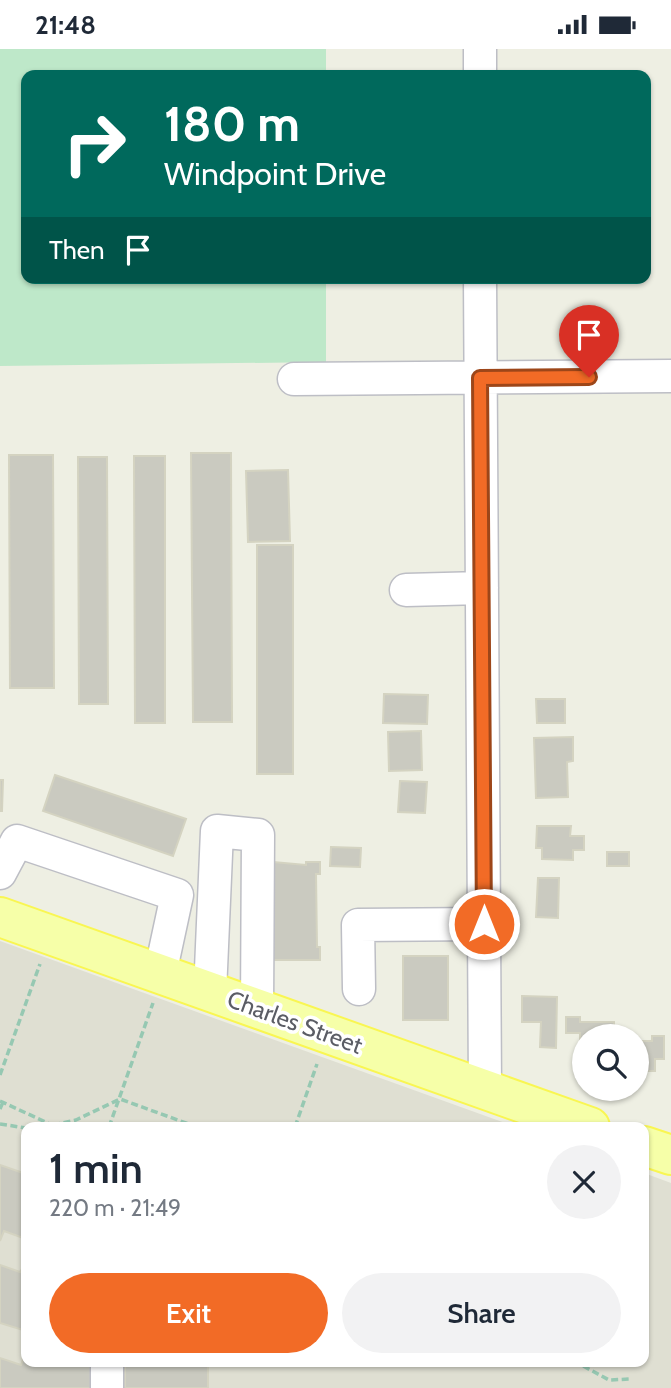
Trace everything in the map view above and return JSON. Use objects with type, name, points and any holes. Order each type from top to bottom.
[{"type":"main road","name":"Charles Street","points":[[0,917],[157,989],[210,992],[576,1122]]},
{"type":"main road","points":[[649,1148],[671,1155]]},
{"type":"street","points":[[480,49],[480,70]]},
{"type":"street","points":[[480,284],[485,1090]]},
{"type":"street","points":[[294,379],[671,376]]},
{"type":"street","points":[[406,590],[481,588]]},
{"type":"street","points":[[210,992],[217,831],[258,835],[257,1009]]},
{"type":"street","points":[[0,873],[18,841],[177,895],[157,989]]},
{"type":"street","points":[[359,989],[358,925],[484,924]]},
{"type":"street","points":[[107,1367],[107,1388]]},
{"type":"path","points":[[0,1075],[40,964]]},
{"type":"path","points":[[111,1122],[157,989]]},
{"type":"path","points":[[297,1122],[317,1064]]},
{"type":"path","points":[[70,1122],[93,1114],[120,1099],[183,1122]]},
{"type":"path","points":[[0,1109],[1,1102],[44,1122]]},
{"type":"path","points":[[0,1124],[21,1127]]},
{"type":"path","points":[[585,1367],[609,1380],[631,1379]]},
{"type":"shaded area","points":[[0,941],[502,1122],[21,1122],[21,1367],[649,1367],[649,1175],[671,1183],[671,1388],[0,1388]]},
{"type":"green space","points":[[0,49],[326,49],[326,70],[21,70],[21,284],[326,284],[326,362],[0,366]]},
{"type":"building","points":[[191,453],[231,453],[232,722],[193,722]]},
{"type":"building","points":[[9,455],[53,455],[54,688],[10,688]]},
{"type":"building","points":[[134,456],[165,456],[165,723],[135,723]]},
{"type":"building","points":[[78,457],[107,457],[108,704],[79,704]]},
{"type":"building","points":[[288,470],[290,541],[248,542],[246,471]]},
{"type":"building","points":[[257,545],[293,545],[293,774],[257,774]]},
{"type":"building","points":[[384,694],[428,695],[427,724],[383,723]]},
{"type":"building","points":[[536,699],[565,699],[565,723],[537,723]]},
{"type":"building","points":[[421,731],[422,770],[389,771],[388,732]]},
{"type":"building","points":[[573,737],[573,761],[567,762],[568,797],[536,798],[534,738]]},
{"type":"building","points":[[55,775],[186,819],[173,856],[43,811]]},
{"type":"building","points":[[0,780],[3,780],[2,811],[0,811]]},
{"type":"building","points":[[400,781],[427,782],[425,813],[398,812]]},
{"type":"building","points":[[537,826],[571,826],[570,836],[584,836],[584,850],[573,850],[573,860],[542,859],[542,848],[536,848]]},
{"type":"building","points":[[331,847],[361,848],[360,867],[330,866]]},
{"type":"building","points":[[607,852],[629,852],[629,866],[607,866]]},
{"type":"building","points":[[273,862],[306,865],[306,862],[320,862],[320,874],[316,874],[317,947],[320,947],[320,960],[272,960]]},
{"type":"building","points":[[538,878],[559,878],[558,918],[536,917]]},
{"type":"building","points":[[403,956],[448,956],[448,1020],[403,1020]]},
{"type":"building","points":[[522,996],[557,997],[556,1048],[540,1047],[541,1022],[522,1022]]},
{"type":"building","points":[[566,1017],[580,1017],[580,1022],[614,1022],[572,1024],[572,1033],[566,1033]]},
{"type":"building","points":[[652,1036],[664,1036],[664,1059],[655,1059],[655,1071],[649,1071],[649,1041],[652,1041]]},
{"type":"building","points":[[0,1165],[21,1172],[21,1237],[4,1231],[0,1241]]},
{"type":"building","points":[[0,1265],[21,1270],[21,1329],[0,1323]]},
{"type":"building","points":[[0,1358],[21,1367],[94,1367],[94,1388],[0,1388]]},
{"type":"building","points":[[125,1367],[208,1367],[208,1388],[125,1388]]},
{"type":"route","points":[[484,924],[480,378],[589,377]]}]
